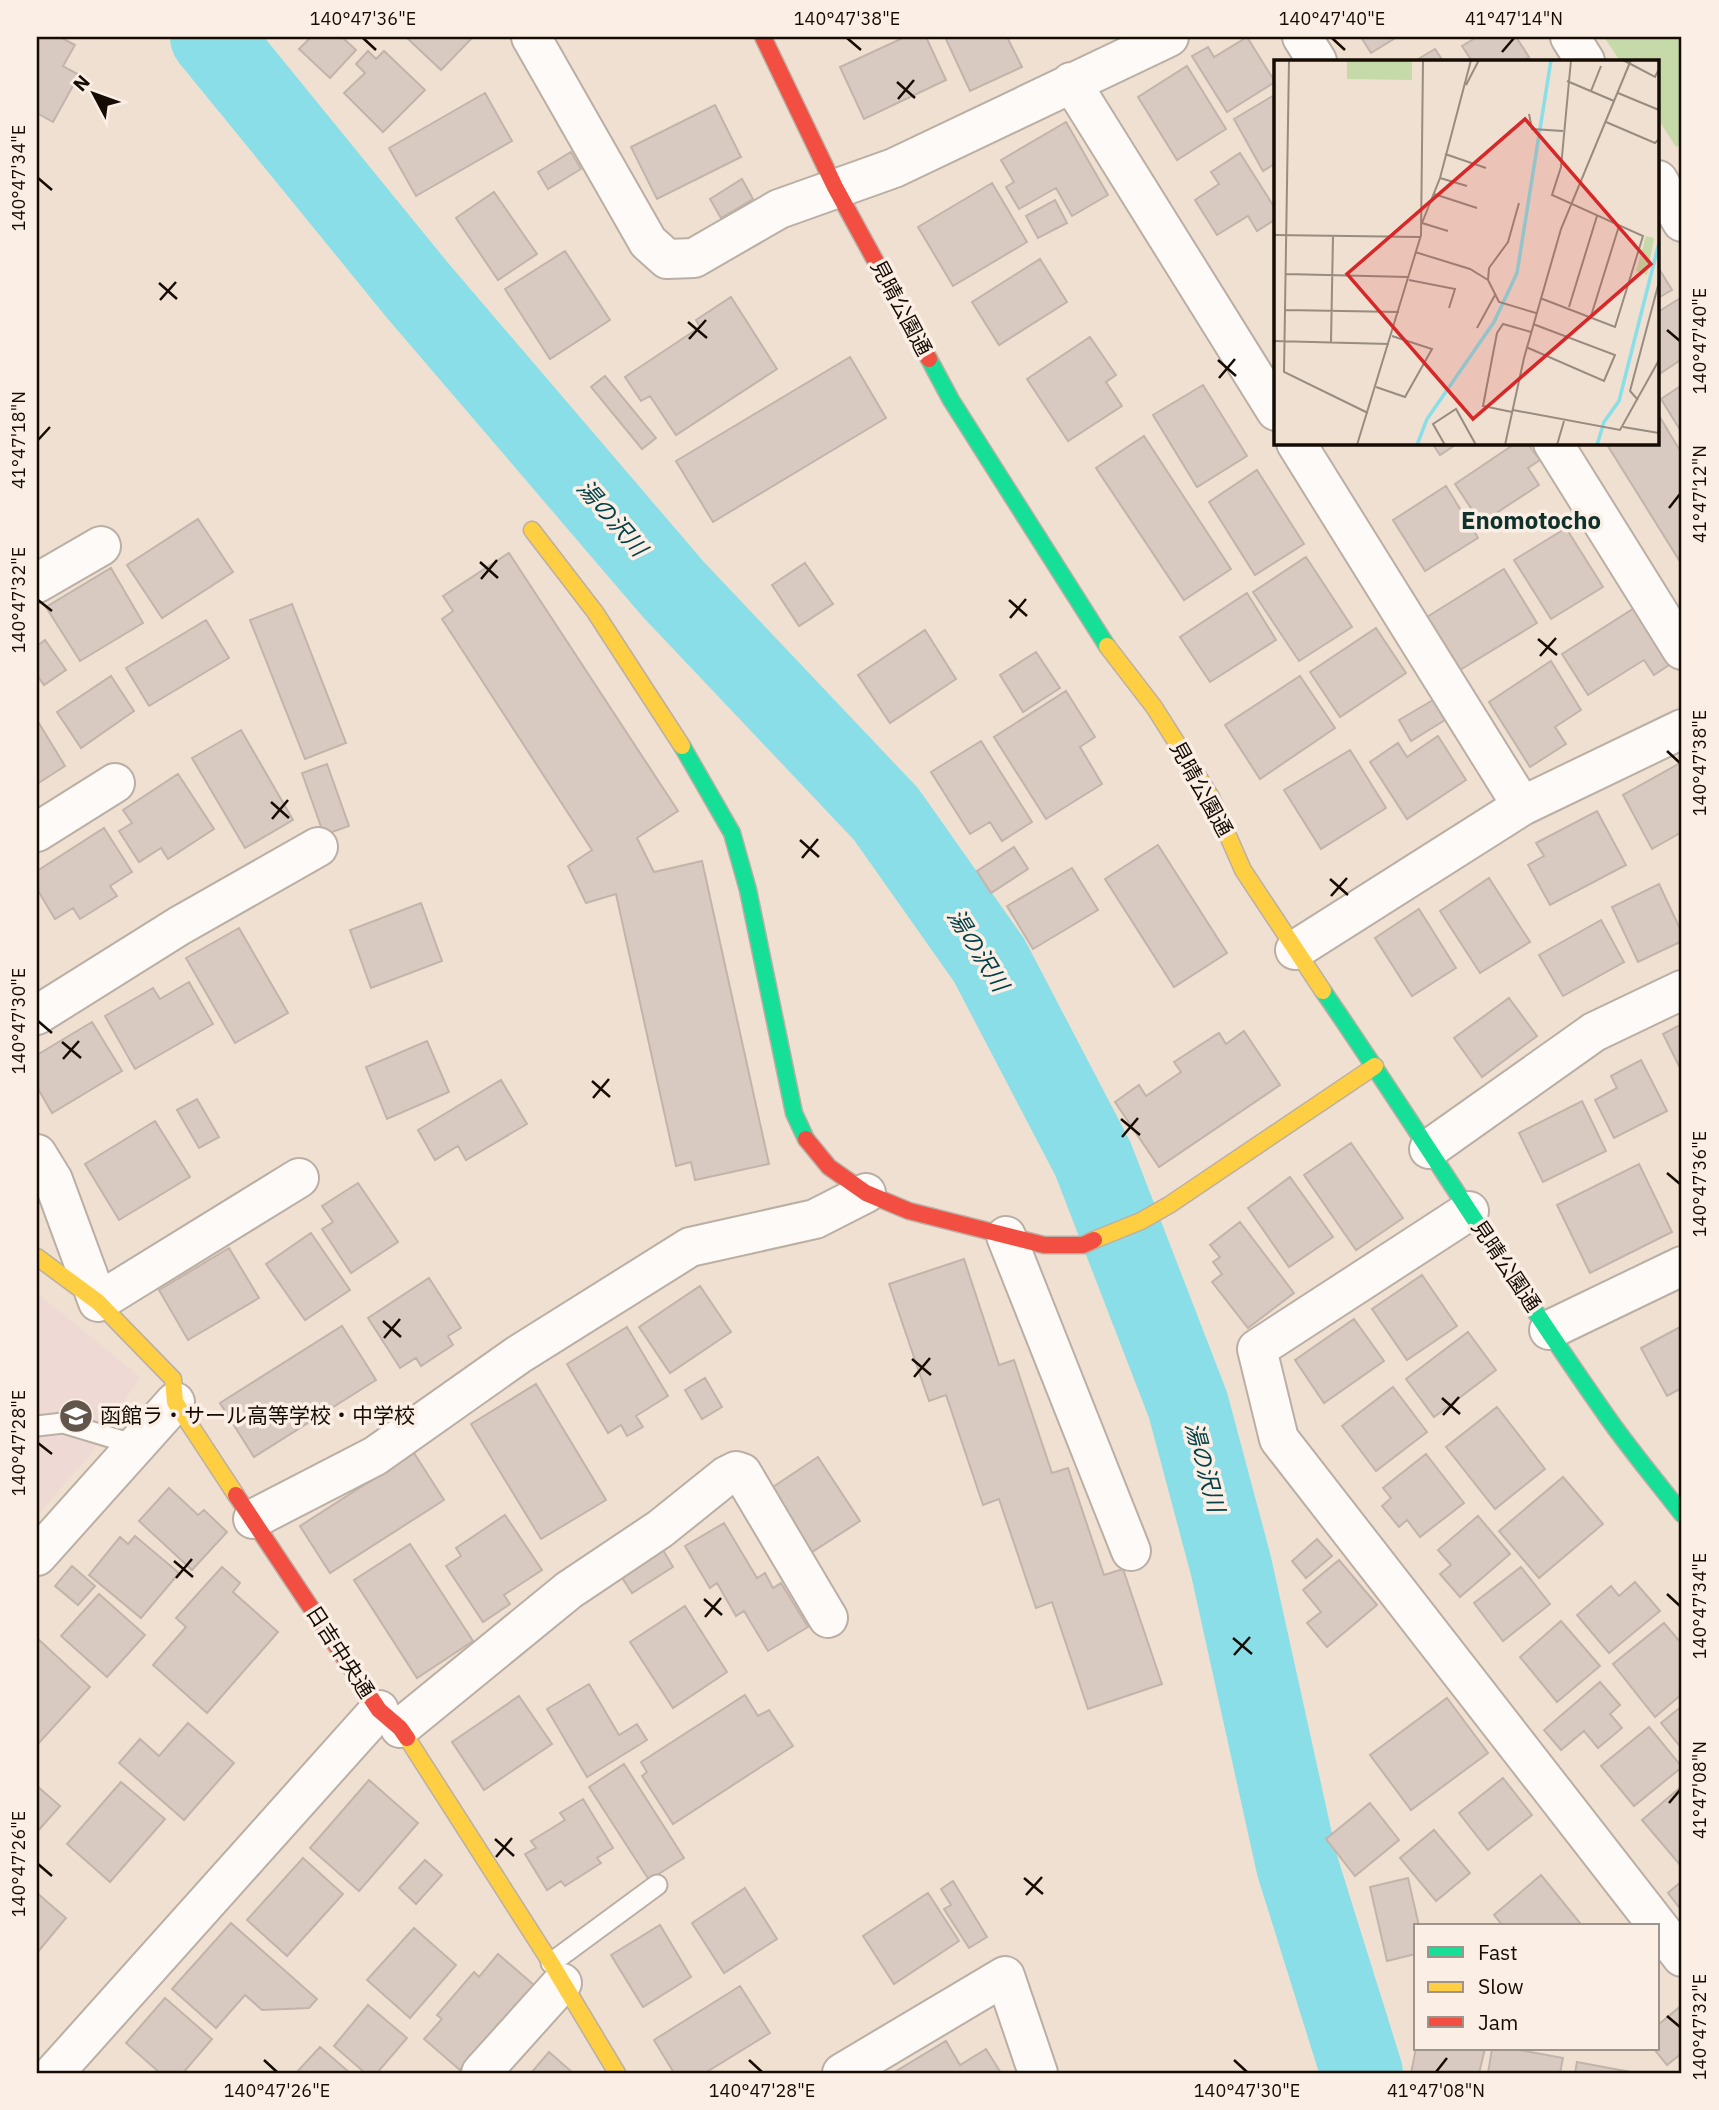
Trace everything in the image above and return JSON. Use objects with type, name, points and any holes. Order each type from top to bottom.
[{"type":"street","points":[[531,37],[648,242],[667,259],[694,258],[779,209],[894,167],[1170,37]]},
{"type":"street","name":"見晴公園通","points":[[763,37],[835,187],[951,400],[1098,635],[1153,707],[1211,797],[1243,870],[1602,1410],[1682,1514]]},
{"type":"street","points":[[1301,37],[1316,60]]},
{"type":"street","points":[[1570,37],[1584,60]]},
{"type":"street","points":[[1071,82],[1274,408]]},
{"type":"street","points":[[1660,184],[1682,222]]},
{"type":"street","points":[[1297,444],[1522,806]]},
{"type":"street","points":[[1554,444],[1682,650]]},
{"type":"street","points":[[532,530],[595,612],[696,767],[732,833],[748,890],[794,1113],[806,1140],[828,1167],[866,1193],[909,1210],[1006,1236],[1044,1245],[1083,1245],[1141,1221],[1169,1205],[1375,1066]]},
{"type":"street","points":[[37,583],[101,546]]},
{"type":"street","points":[[1296,950],[1522,806],[1682,729]]},
{"type":"street","points":[[37,832],[115,783]]},
{"type":"street","points":[[37,1015],[178,926],[318,847]]},
{"type":"street","points":[[1429,1149],[1594,1032],[1682,990]]},
{"type":"street","points":[[37,1153],[53,1180],[98,1302],[299,1178]]},
{"type":"street","points":[[253,1519],[375,1456],[518,1355],[690,1247],[815,1219],[866,1193]]},
{"type":"street","points":[[1469,1211],[1257,1349],[1279,1439],[1656,1924]]},
{"type":"street","points":[[1006,1236],[1131,1551]]},
{"type":"street","name":"日吉中央通","points":[[37,1257],[98,1302],[173,1379],[175,1402],[389,1719],[556,1973],[617,2073]]},
{"type":"street","points":[[1549,1330],[1682,1266]]},
{"type":"street","points":[[37,1556],[175,1402]]},
{"type":"street","points":[[54,2073],[389,1719],[569,1590],[660,1529],[726,1476],[736,1471],[742,1473],[828,1618]]},
{"type":"street","points":[[1660,1929],[1682,1957]]},
{"type":"street","points":[[481,2073],[556,1973]]},
{"type":"street","points":[[842,2073],[1004,1976],[1038,2073]]},
{"type":"lane","points":[[37,1426],[63,1423],[136,1445]]},
{"type":"lane","points":[[556,1973],[657,1885]]},
{"type":"shaded area","name":"函館ラ・サール高等学校・中学校","points":[[37,1293],[140,1377],[89,1456],[37,1515]]},
{"type":"green space","points":[[1604,37],[1682,37],[1682,143],[1676,147],[1660,122],[1660,60],[1619,60]]},
{"type":"building","points":[[37,37],[60,37],[75,45],[63,66],[79,75],[53,122],[37,113]]},
{"type":"building","points":[[311,37],[342,37],[356,50],[330,78],[299,49]]},
{"type":"building","points":[[406,37],[473,37],[441,70]]},
{"type":"building","points":[[905,37],[926,37],[946,80],[864,119],[840,67]]},
{"type":"building","points":[[945,37],[1007,37],[1022,67],[970,91]]},
{"type":"building","points":[[1247,37],[1274,83],[1227,112],[1192,56],[1208,47],[1214,57]]},
{"type":"building","points":[[1361,37],[1397,37],[1371,53]]},
{"type":"building","points":[[1477,37],[1516,37],[1529,57],[1524,60],[1471,60],[1462,46]]},
{"type":"building","points":[[1435,49],[1442,60],[1417,60]]},
{"type":"building","points":[[368,51],[376,59],[384,51],[425,90],[383,132],[344,93],[365,73],[356,64]]},
{"type":"building","points":[[1187,66],[1226,129],[1177,160],[1138,97]]},
{"type":"building","points":[[485,93],[512,141],[416,196],[389,148]]},
{"type":"building","points":[[1274,95],[1274,164],[1263,171],[1234,119]]},
{"type":"building","points":[[715,105],[741,157],[657,199],[631,147]]},
{"type":"building","points":[[1066,122],[1108,195],[1072,216],[1056,188],[1019,209],[1006,187],[1014,182],[1001,160]]},
{"type":"building","points":[[571,152],[581,169],[548,189],[538,172]]},
{"type":"building","points":[[1240,153],[1274,207],[1274,220],[1257,231],[1248,216],[1217,235],[1195,200],[1219,184],[1211,172]]},
{"type":"building","points":[[742,179],[753,199],[721,218],[710,199]]},
{"type":"building","points":[[992,183],[1027,242],[953,286],[918,227]]},
{"type":"building","points":[[494,192],[537,254],[498,280],[456,218]]},
{"type":"building","points":[[1055,200],[1067,223],[1038,238],[1026,216]]},
{"type":"building","points":[[565,251],[610,320],[550,359],[505,289]]},
{"type":"building","points":[[1040,259],[1067,302],[999,345],[972,302]]},
{"type":"building","points":[[1660,270],[1672,290],[1660,297]]},
{"type":"building","points":[[731,297],[777,369],[676,435],[650,396],[641,401],[625,377],[700,327],[696,320]]},
{"type":"building","points":[[1682,297],[1682,359],[1660,374],[1660,311]]},
{"type":"building","points":[[1090,337],[1116,375],[1106,382],[1122,406],[1068,441],[1027,379]]},
{"type":"building","points":[[850,357],[886,418],[713,522],[676,461]]},
{"type":"building","points":[[605,376],[656,438],[642,449],[591,387]]},
{"type":"building","points":[[1203,385],[1247,456],[1197,487],[1153,415]]},
{"type":"building","points":[[1682,385],[1682,433],[1661,399]]},
{"type":"building","points":[[1660,417],[1682,454],[1682,558],[1679,560],[1607,444],[1660,444]]},
{"type":"building","points":[[1144,436],[1231,569],[1184,600],[1096,468]]},
{"type":"building","points":[[1433,444],[1456,444],[1440,455]]},
{"type":"building","points":[[1515,444],[1528,444],[1540,460],[1528,468],[1539,485],[1481,523],[1455,484]]},
{"type":"building","points":[[1257,470],[1304,544],[1255,575],[1209,502]]},
{"type":"building","points":[[1446,486],[1478,538],[1425,571],[1393,520]]},
{"type":"building","points":[[198,519],[233,572],[162,618],[127,565]]},
{"type":"building","points":[[1566,528],[1603,587],[1551,619],[1514,560]]},
{"type":"building","points":[[509,553],[678,811],[637,838],[654,872],[702,861],[769,1164],[695,1180],[691,1162],[676,1166],[616,894],[586,903],[568,866],[592,850],[442,619],[453,611],[443,596]]},
{"type":"building","points":[[1306,557],[1352,627],[1299,661],[1253,592]]},
{"type":"building","points":[[805,563],[833,604],[799,626],[772,585]]},
{"type":"building","points":[[111,568],[143,623],[80,661],[46,607]]},
{"type":"building","points":[[1504,569],[1537,623],[1460,670],[1427,617]]},
{"type":"building","points":[[1247,593],[1276,640],[1210,682],[1180,637]]},
{"type":"building","points":[[292,604],[346,743],[305,759],[250,620]]},
{"type":"building","points":[[1636,607],[1672,663],[1654,675],[1644,660],[1588,695],[1562,654]]},
{"type":"building","points":[[206,620],[229,658],[149,706],[126,668]]},
{"type":"building","points":[[1376,628],[1406,673],[1340,717],[1310,672]]},
{"type":"building","points":[[925,630],[956,679],[890,723],[858,675]]},
{"type":"building","points":[[45,640],[66,670],[44,685],[37,675],[37,646]]},
{"type":"building","points":[[1036,652],[1060,688],[1023,712],[1000,675]]},
{"type":"building","points":[[1551,661],[1581,710],[1555,727],[1566,744],[1530,767],[1489,702]]},
{"type":"building","points":[[111,676],[134,711],[81,748],[57,712]]},
{"type":"building","points":[[1300,676],[1335,728],[1260,779],[1225,725]]},
{"type":"building","points":[[1066,691],[1095,737],[1080,747],[1102,784],[1046,819],[994,737]]},
{"type":"building","points":[[1433,700],[1445,720],[1411,741],[1399,720]]},
{"type":"building","points":[[37,720],[65,766],[37,784]]},
{"type":"building","points":[[241,730],[293,820],[245,848],[192,758]]},
{"type":"building","points":[[1438,736],[1466,780],[1407,819],[1370,762],[1398,743],[1407,757]]},
{"type":"building","points":[[981,741],[1032,822],[1002,841],[990,822],[970,834],[931,772]]},
{"type":"building","points":[[1350,750],[1386,808],[1321,849],[1284,790]]},
{"type":"building","points":[[1682,762],[1682,832],[1652,849],[1623,795]]},
{"type":"building","points":[[327,764],[349,826],[324,835],[302,773]]},
{"type":"building","points":[[178,774],[214,829],[168,859],[161,848],[139,862],[119,831],[132,823],[123,810]]},
{"type":"building","points":[[1597,811],[1626,865],[1550,905],[1528,865],[1544,856],[1536,843]]},
{"type":"building","points":[[104,828],[132,872],[110,886],[117,896],[80,919],[73,908],[55,919],[37,889],[37,871]]},
{"type":"building","points":[[1158,845],[1227,953],[1174,987],[1105,879]]},
{"type":"building","points":[[1014,847],[1028,869],[991,893],[977,871]]},
{"type":"building","points":[[1072,868],[1098,910],[1033,949],[1007,906]]},
{"type":"building","points":[[1489,878],[1530,942],[1480,973],[1440,911]]},
{"type":"building","points":[[1659,884],[1682,933],[1682,941],[1638,962],[1612,907]]},
{"type":"building","points":[[421,903],[442,961],[371,988],[350,930]]},
{"type":"building","points":[[1419,909],[1456,968],[1412,996],[1375,938]]},
{"type":"building","points":[[1601,920],[1624,962],[1563,996],[1539,955]]},
{"type":"building","points":[[239,928],[288,1013],[235,1043],[186,958]]},
{"type":"building","points":[[189,982],[213,1024],[135,1069],[105,1016],[153,988],[160,999]]},
{"type":"building","points":[[1509,998],[1537,1036],[1482,1077],[1454,1038]]},
{"type":"building","points":[[92,1022],[122,1071],[52,1113],[37,1087],[37,1055]]},
{"type":"building","points":[[1682,1024],[1682,1072],[1663,1034]]},
{"type":"building","points":[[1244,1031],[1280,1085],[1159,1167],[1115,1102],[1139,1085],[1146,1096],[1181,1072],[1174,1062],[1219,1033],[1226,1044]]},
{"type":"building","points":[[427,1041],[449,1092],[387,1119],[366,1067]]},
{"type":"building","points":[[1641,1060],[1667,1111],[1614,1138],[1595,1100],[1617,1088],[1611,1076]]},
{"type":"building","points":[[501,1080],[527,1124],[466,1160],[458,1146],[435,1160],[418,1130]]},
{"type":"building","points":[[197,1099],[219,1137],[199,1148],[177,1110]]},
{"type":"building","points":[[1582,1101],[1606,1151],[1543,1182],[1519,1133]]},
{"type":"building","points":[[155,1121],[190,1177],[119,1220],[85,1164]]},
{"type":"building","points":[[1351,1143],[1403,1218],[1356,1250],[1304,1175]]},
{"type":"building","points":[[1639,1164],[1672,1232],[1590,1273],[1557,1205]]},
{"type":"building","points":[[1290,1177],[1333,1237],[1289,1267],[1248,1208]]},
{"type":"building","points":[[358,1183],[398,1242],[351,1273],[322,1229],[333,1222],[322,1206]]},
{"type":"building","points":[[1240,1222],[1294,1293],[1248,1328],[1212,1282],[1222,1274],[1213,1262],[1220,1257],[1210,1245]]},
{"type":"building","points":[[311,1233],[350,1290],[305,1320],[266,1264]]},
{"type":"building","points":[[229,1248],[259,1298],[188,1340],[159,1290]]},
{"type":"building","points":[[964,1259],[999,1365],[1014,1360],[1052,1473],[1068,1468],[1104,1575],[1123,1569],[1162,1684],[1088,1709],[1052,1602],[1036,1608],[999,1499],[983,1505],[946,1395],[929,1401],[889,1284]]},
{"type":"building","points":[[1422,1275],[1457,1326],[1407,1360],[1372,1309]]},
{"type":"building","points":[[429,1278],[461,1328],[448,1336],[453,1345],[421,1366],[416,1358],[400,1368],[368,1318]]},
{"type":"building","points":[[700,1286],[731,1332],[670,1373],[639,1327]]},
{"type":"building","points":[[1354,1319],[1384,1361],[1324,1403],[1295,1360]]},
{"type":"building","points":[[342,1326],[376,1380],[254,1457],[220,1403]]},
{"type":"building","points":[[1682,1326],[1682,1388],[1667,1396],[1641,1348]]},
{"type":"building","points":[[627,1327],[668,1396],[636,1416],[643,1427],[627,1436],[621,1425],[608,1433],[567,1364]]},
{"type":"building","points":[[1468,1332],[1496,1370],[1434,1417],[1406,1379]]},
{"type":"building","points":[[705,1378],[722,1407],[702,1419],[685,1390]]},
{"type":"building","points":[[536,1384],[606,1500],[541,1539],[471,1424]]},
{"type":"building","points":[[1393,1387],[1427,1432],[1376,1471],[1342,1426]]},
{"type":"building","points":[[1497,1407],[1545,1469],[1495,1509],[1446,1447]]},
{"type":"building","points":[[414,1453],[444,1500],[330,1573],[300,1526]]},
{"type":"building","points":[[1426,1454],[1464,1503],[1420,1537],[1407,1520],[1399,1527],[1382,1506],[1391,1498],[1383,1488]]},
{"type":"building","points":[[818,1457],[860,1521],[809,1554],[767,1491]]},
{"type":"building","points":[[1563,1477],[1603,1524],[1539,1578],[1499,1531]]},
{"type":"building","points":[[169,1488],[198,1515],[204,1510],[227,1532],[192,1570],[139,1521]]},
{"type":"building","points":[[505,1515],[542,1570],[504,1595],[510,1604],[483,1622],[446,1566],[461,1556],[456,1548]]},
{"type":"building","points":[[1478,1516],[1510,1554],[1460,1597],[1440,1574],[1451,1565],[1438,1550]]},
{"type":"building","points":[[724,1523],[757,1578],[765,1573],[773,1588],[781,1583],[808,1627],[768,1651],[744,1611],[736,1616],[717,1583],[710,1588],[685,1546]]},
{"type":"building","points":[[135,1536],[179,1573],[141,1618],[89,1575],[120,1537],[128,1544]]},
{"type":"building","points":[[1317,1539],[1332,1556],[1306,1578],[1292,1561]]},
{"type":"building","points":[[410,1544],[473,1641],[417,1678],[354,1580]]},
{"type":"building","points":[[663,1550],[673,1567],[632,1593],[621,1576]]},
{"type":"building","points":[[1339,1560],[1377,1605],[1327,1647],[1307,1623],[1321,1612],[1303,1590]]},
{"type":"building","points":[[72,1566],[95,1586],[78,1605],[55,1586]]},
{"type":"building","points":[[222,1567],[240,1583],[233,1592],[278,1632],[207,1713],[153,1665],[186,1627],[176,1618]]},
{"type":"building","points":[[1521,1567],[1550,1604],[1503,1641],[1474,1603]]},
{"type":"building","points":[[1635,1582],[1660,1611],[1609,1653],[1577,1615],[1611,1586],[1619,1596]]},
{"type":"building","points":[[99,1594],[145,1635],[107,1677],[61,1636]]},
{"type":"building","points":[[685,1606],[727,1672],[673,1708],[630,1642]]},
{"type":"building","points":[[1561,1621],[1600,1666],[1557,1702],[1520,1657]]},
{"type":"building","points":[[1664,1623],[1682,1644],[1682,1694],[1655,1717],[1613,1664]]},
{"type":"building","points":[[37,1638],[90,1687],[37,1745]]},
{"type":"building","points":[[1600,1682],[1620,1705],[1610,1714],[1622,1728],[1598,1748],[1584,1731],[1561,1750],[1544,1730]]},
{"type":"building","points":[[589,1684],[619,1735],[637,1724],[647,1740],[587,1777],[547,1709]]},
{"type":"building","points":[[745,1695],[758,1716],[769,1710],[793,1746],[673,1824],[642,1776],[647,1772],[641,1762]]},
{"type":"building","points":[[519,1696],[552,1744],[484,1790],[452,1742]]},
{"type":"building","points":[[1447,1698],[1488,1753],[1411,1810],[1370,1755]]},
{"type":"building","points":[[1682,1706],[1682,1749],[1661,1723]]},
{"type":"building","points":[[188,1723],[234,1763],[184,1820],[119,1763],[140,1739],[159,1756]]},
{"type":"building","points":[[1649,1727],[1682,1767],[1634,1806],[1601,1766]]},
{"type":"building","points":[[624,1764],[684,1858],[649,1880],[589,1787]]},
{"type":"building","points":[[1503,1778],[1532,1815],[1488,1850],[1459,1813]]},
{"type":"building","points":[[369,1780],[418,1823],[359,1891],[310,1848]]},
{"type":"building","points":[[121,1782],[165,1819],[110,1882],[67,1844]]},
{"type":"building","points":[[37,1786],[60,1806],[37,1832]]},
{"type":"building","points":[[1682,1786],[1682,1865],[1681,1866],[1642,1820]]},
{"type":"building","points":[[583,1799],[613,1848],[597,1858],[601,1863],[565,1886],[561,1881],[547,1890],[525,1854],[536,1848],[531,1841],[565,1820],[560,1813]]},
{"type":"building","points":[[1370,1803],[1399,1840],[1355,1876],[1326,1839]]},
{"type":"building","points":[[1434,1830],[1470,1873],[1436,1901],[1400,1858]]},
{"type":"building","points":[[303,1858],[343,1894],[287,1956],[247,1920]]},
{"type":"building","points":[[425,1860],[442,1875],[416,1904],[399,1888]]},
{"type":"building","points":[[1541,1875],[1580,1923],[1501,1924],[1494,1915]]},
{"type":"building","points":[[1408,1878],[1419,1924],[1414,1924],[1414,1954],[1387,1961],[1370,1887]]},
{"type":"building","points":[[953,1881],[987,1937],[969,1948],[944,1909],[951,1905],[941,1889]]},
{"type":"building","points":[[1682,1881],[1682,1911],[1668,1893]]},
{"type":"building","points":[[745,1888],[777,1939],[724,1973],[692,1923]]},
{"type":"building","points":[[37,1893],[66,1918],[37,1953]]},
{"type":"building","points":[[928,1893],[959,1941],[894,1984],[863,1936]]},
{"type":"building","points":[[231,1923],[317,1999],[309,2008],[262,2010],[245,1995],[216,2028],[172,1989]]},
{"type":"building","points":[[660,1925],[691,1977],[643,2007],[611,1955]]},
{"type":"building","points":[[414,1928],[456,1965],[410,2018],[367,1980]]},
{"type":"building","points":[[498,1954],[534,1985],[460,2070],[424,2039],[442,2019],[437,2015],[474,1972],[479,1977]]},
{"type":"building","points":[[740,1986],[770,2033],[705,2073],[674,2073],[654,2040]]},
{"type":"building","points":[[165,1998],[212,2039],[183,2073],[160,2073],[126,2043]]},
{"type":"building","points":[[368,2005],[407,2038],[377,2073],[365,2073],[334,2046]]},
{"type":"building","points":[[1682,2005],[1682,2053],[1667,2065],[1655,2050],[1660,2050],[1660,2023]]},
{"type":"building","points":[[946,2041],[960,2065],[986,2049],[1001,2073],[893,2073]]},
{"type":"building","points":[[320,2047],[350,2073],[296,2073]]},
{"type":"building","points":[[1416,2050],[1485,2050],[1479,2073],[1411,2073]]},
{"type":"building","points":[[1492,2050],[1519,2050],[1563,2058],[1560,2073],[1488,2073]]},
{"type":"building","points":[[549,2052],[573,2073],[531,2073]]},
{"type":"building","points":[[1577,2062],[1636,2073],[1575,2073]]},
{"type":"waterway","name":"湯の沢川","points":[[211,37],[418,291],[673,589],[886,814],[989,960],[1093,1159],[1188,1405],[1231,1566],[1297,1865],[1362,2073]]},
{"type":"traffic: fast","points":[[929,359],[951,400],[1107,646]]},
{"type":"traffic: fast","points":[[682,746],[732,833],[748,890],[794,1113],[806,1139]]},
{"type":"traffic: fast","points":[[1323,991],[1565,1356],[1620,1435],[1682,1514]]},
{"type":"traffic: slow","points":[[532,530],[595,612],[682,746]]},
{"type":"traffic: slow","points":[[1107,646],[1154,707],[1211,797],[1243,870],[1323,991]]},
{"type":"traffic: slow","points":[[1094,1240],[1141,1221],[1169,1205],[1375,1066]]},
{"type":"traffic: slow","points":[[37,1257],[98,1302],[173,1379],[175,1402],[236,1495]]},
{"type":"traffic: slow","points":[[407,1738],[551,1963],[617,2073]]},
{"type":"traffic: jam","points":[[763,37],[835,187],[929,359]]},
{"type":"traffic: jam","points":[[806,1139],[829,1167],[866,1193],[909,1211],[1044,1245],[1083,1245],[1094,1240]]},
{"type":"traffic: jam","points":[[236,1495],[379,1710],[400,1728],[407,1738]]},
{"type":"place","name":"函館ラ・サール高等学校・中学校","points":[[76,1416]]},
{"type":"district","name":"Enomotocho","points":[[1531,521]]}]
